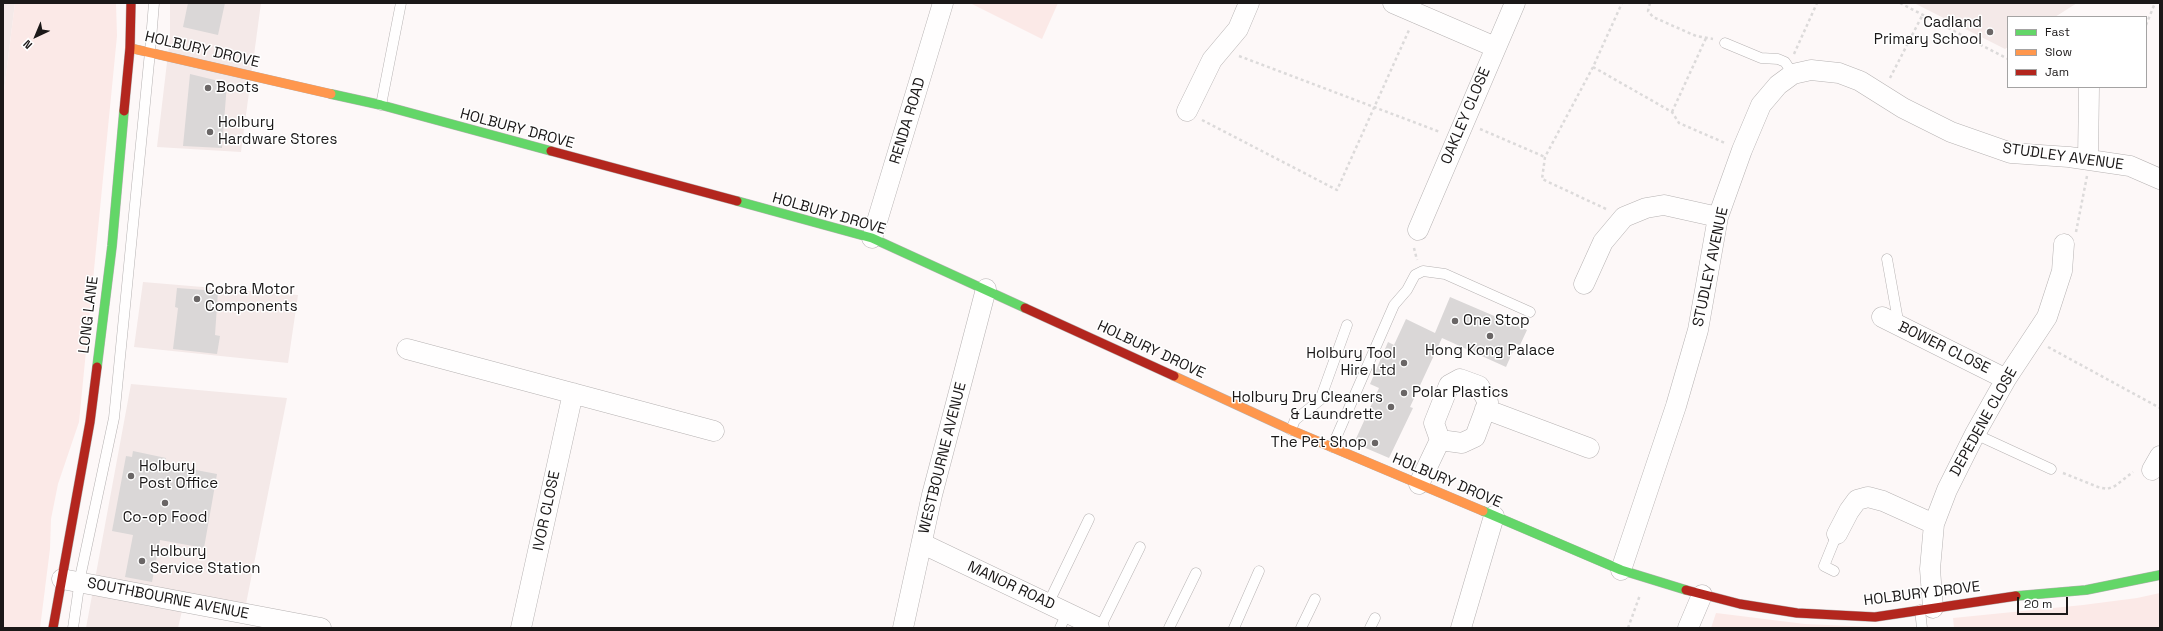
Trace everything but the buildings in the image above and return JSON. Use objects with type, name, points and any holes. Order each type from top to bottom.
[{"type":"street","name":"LONG LANE","points":[[53,628],[71,580],[112,246],[130,48],[131,3]]},
{"type":"street","name":"RENDA ROAD","points":[[872,238],[943,3]]},
{"type":"street","points":[[1187,112],[1212,60],[1238,29],[1249,3]]},
{"type":"street","points":[[1393,3],[1495,47]]},
{"type":"street","name":"OAKLEY CLOSE","points":[[1418,230],[1515,3]]},
{"type":"street","name":"HOLBURY DROVE","points":[[130,48],[381,106],[872,238],[1332,448],[1621,570],[1702,595],[1740,604],[1797,613],[1875,617],[1926,608],[2036,593],[2086,590],[2160,575]]},
{"type":"street","name":"STUDLEY AVENUE","points":[[1621,570],[1676,406],[1698,330],[1718,217],[1742,150],[1761,105],[1792,71],[1812,70],[1839,73],[1860,81],[1951,132],[2011,153],[2088,160],[2130,166],[2160,179]]},
{"type":"street","points":[[2088,160],[2089,88]]},
{"type":"street","points":[[1584,284],[1602,242],[1624,217],[1646,208],[1664,205],[1718,217]]},
{"type":"street","name":"DEPEDENE CLOSE","points":[[1926,608],[1934,524],[1947,490],[1975,434],[2006,379],[2047,317],[2056,294],[2062,272],[2064,244]]},
{"type":"street","name":"WESTBOURNE AVENUE","points":[[903,628],[932,495],[986,289]]},
{"type":"street","name":"BOWER CLOSE","points":[[1882,317],[2006,379]]},
{"type":"street","points":[[407,349],[714,431]]},
{"type":"street","points":[[1419,484],[1440,440],[1434,423],[1449,385],[1460,379],[1479,386],[1488,402],[1474,437],[1462,442],[1440,440]]},
{"type":"street","name":"IVOR CLOSE","points":[[521,628],[573,393]]},
{"type":"street","points":[[1485,409],[1589,448]]},
{"type":"street","points":[[1837,534],[1849,511],[1857,500],[1868,497],[1883,501],[1934,524]]},
{"type":"street","points":[[1461,628],[1494,516]]},
{"type":"street","name":"MANOR ROAD","points":[[922,544],[1048,604],[1063,620],[1099,628]]},
{"type":"street","name":"SOUTHBOURNE AVENUE","points":[[71,580],[321,628]]},
{"type":"street","points":[[1688,628],[1702,595]]},
{"type":"lane","points":[[73,628],[71,580],[114,418],[154,3]]},
{"type":"lane","points":[[381,106],[401,3]]},
{"type":"lane","points":[[1725,43],[1761,58],[1778,59],[1792,71]]},
{"type":"lane","points":[[1887,259],[1899,326]]},
{"type":"lane","points":[[1332,448],[1394,305],[1407,290],[1415,275],[1423,271],[1445,274],[1530,312]]},
{"type":"lane","points":[[1291,430],[1295,420],[1320,400],[1348,325]]},
{"type":"lane","points":[[1975,434],[2051,469]]},
{"type":"lane","points":[[1048,604],[1089,519]]},
{"type":"lane","points":[[1834,571],[1824,566],[1837,534]]},
{"type":"lane","points":[[1099,628],[1140,547]]},
{"type":"lane","points":[[1234,628],[1259,571]]},
{"type":"lane","points":[[1169,628],[1196,573]]},
{"type":"lane","points":[[1301,628],[1316,599]]},
{"type":"lane","points":[[1922,628],[1926,608]]},
{"type":"lane","points":[[1370,628],[1375,618]]},
{"type":"path","points":[[1622,3],[1593,68],[1545,157],[1542,179],[1624,217]]},
{"type":"path","points":[[1650,3],[1648,11],[1653,17],[1706,38],[1725,43]]},
{"type":"path","points":[[1792,71],[1790,63],[1817,3]]},
{"type":"path","points":[[1900,3],[2007,58]]},
{"type":"path","points":[[2147,23],[2155,3]]},
{"type":"path","points":[[1187,112],[1337,190],[1417,13]]},
{"type":"path","points":[[1881,94],[1923,14]]},
{"type":"path","points":[[1672,112],[1706,38]]},
{"type":"path","points":[[1221,49],[1375,107],[1545,157]]},
{"type":"path","points":[[1593,68],[1672,112],[1679,123],[1742,150]]},
{"type":"path","points":[[2064,244],[2071,240],[2078,229],[2088,160]]},
{"type":"path","points":[[1418,230],[1414,244],[1415,254],[1417,264],[1423,271]]},
{"type":"path","points":[[2032,339],[2160,408]]},
{"type":"path","points":[[2051,469],[2107,489],[2115,486],[2136,469],[2156,463]]},
{"type":"path","points":[[1628,628],[1647,577]]},
{"type":"shaded area","points":[[3,3],[15,3],[3,99]]},
{"type":"shaded area","points":[[15,3],[116,3],[117,36],[79,422],[58,484],[51,519],[50,549],[40,628],[3,628],[3,99]]},
{"type":"shaded area","points":[[170,3],[261,3],[241,152],[157,147],[170,37]]},
{"type":"shaded area","points":[[970,3],[1058,3],[1042,39]]},
{"type":"shaded area","name":"Cadland Primary School","points":[[1914,3],[2077,3],[2057,16],[2007,16],[2007,48],[2005,49]]},
{"type":"shaded area","points":[[143,282],[298,295],[288,363],[134,347]]},
{"type":"shaded area","points":[[131,384],[287,398],[244,614],[185,598],[178,628],[86,628]]},
{"type":"shaded area","points":[[2160,593],[2160,628],[1954,628],[1953,618],[2083,605],[2137,598]]},
{"type":"shaded area","points":[[1716,613],[1805,624],[1897,628],[1711,628]]},
{"type":"traffic: fast","points":[[331,94],[381,105],[551,151]]},
{"type":"traffic: fast","points":[[97,367],[112,246],[124,111]]},
{"type":"traffic: fast","points":[[737,201],[872,238],[1025,308]]},
{"type":"traffic: fast","points":[[1483,511],[1621,570],[1686,590]]},
{"type":"traffic: fast","points":[[2016,596],[2086,590],[2160,575]]},
{"type":"traffic: slow","points":[[130,48],[331,94]]},
{"type":"traffic: slow","points":[[1174,376],[1291,430],[1483,511]]},
{"type":"traffic: jam","points":[[124,111],[130,48],[131,3]]},
{"type":"traffic: jam","points":[[551,151],[737,201]]},
{"type":"traffic: jam","points":[[1025,308],[1174,376]]},
{"type":"traffic: jam","points":[[53,628],[90,422],[97,367]]},
{"type":"traffic: jam","points":[[1686,590],[1740,604],[1797,613],[1875,617],[2016,596]]},
{"type":"place","name":"Cadland Primary School","points":[[1990,32]]},
{"type":"place","name":"Boots","points":[[208,88]]},
{"type":"place","name":"Holbury Hardware Stores","points":[[210,132]]},
{"type":"place","name":"Cobra Motor Components","points":[[197,299]]},
{"type":"place","name":"One Stop","points":[[1455,321]]},
{"type":"place","name":"Hong Kong Palace","points":[[1490,336]]},
{"type":"place","name":"Holbury Tool Hire Ltd","points":[[1404,363]]},
{"type":"place","name":"Polar Plastics","points":[[1404,393]]},
{"type":"place","name":"Holbury Dry Cleaners & Laundrette","points":[[1391,407]]},
{"type":"place","name":"The Pet Shop","points":[[1375,443]]},
{"type":"place","name":"Holbury Post Office","points":[[131,476]]},
{"type":"place","name":"Co-op Food","points":[[165,503]]},
{"type":"place","name":"Holbury Service Station","points":[[142,561]]}]
